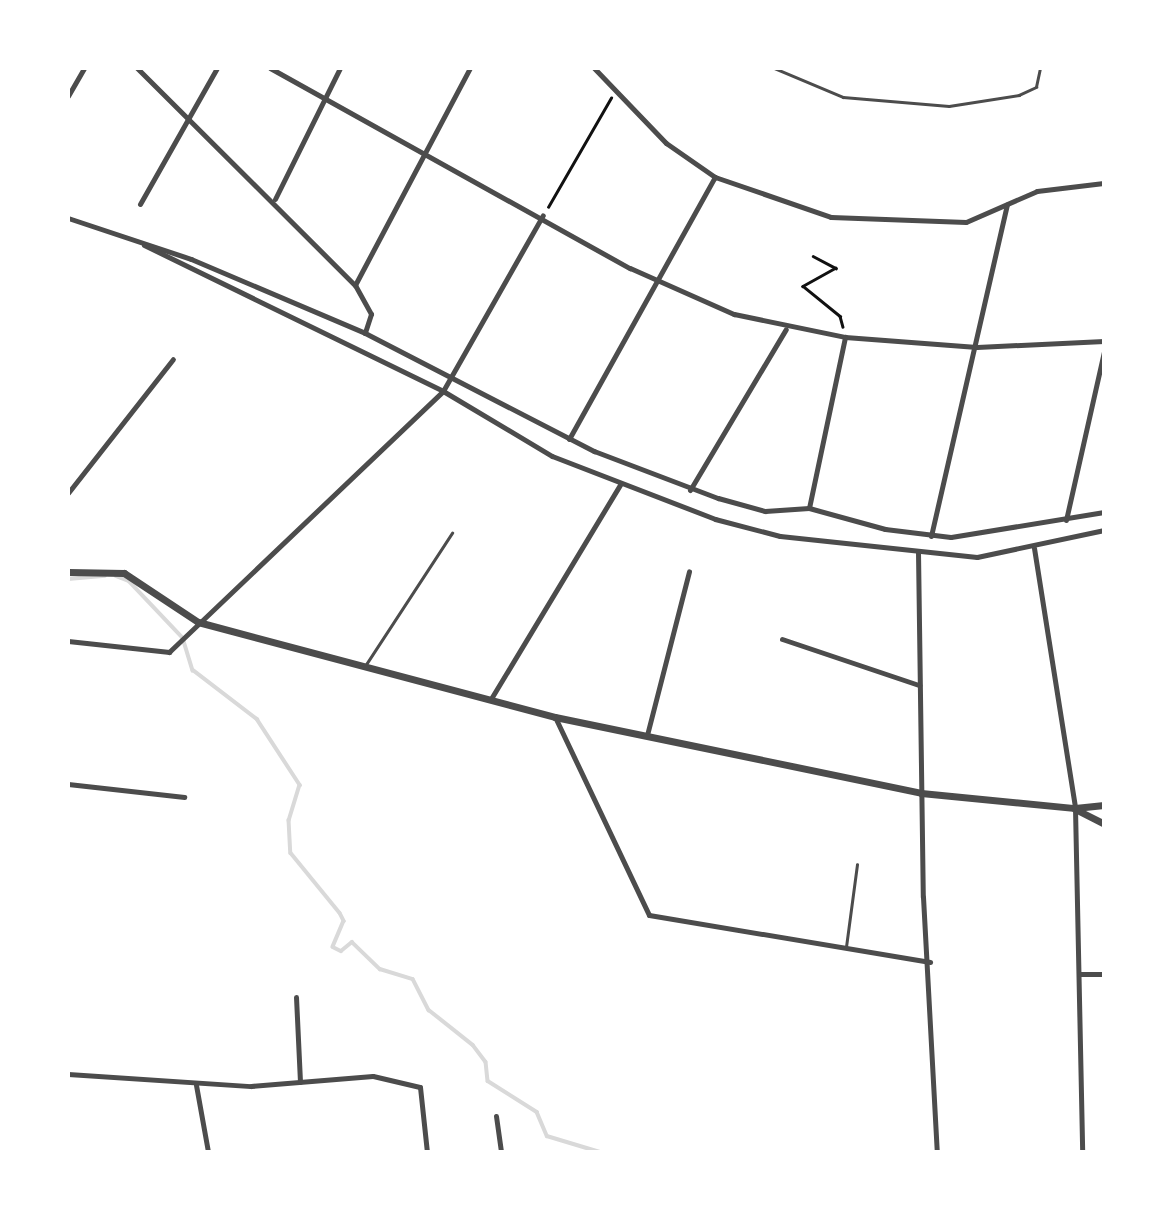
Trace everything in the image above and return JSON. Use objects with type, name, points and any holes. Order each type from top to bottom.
[{"type":"street","points":[[68,96],[85,68]]},
{"type":"street","points":[[137,68],[275,199],[355,285],[372,314],[365,333]]},
{"type":"street","points":[[140,204],[217,68]]},
{"type":"street","points":[[270,68],[658,279],[734,314],[786,329],[845,337],[977,347],[1104,341]]},
{"type":"street","points":[[275,199],[340,68]]},
{"type":"street","points":[[355,285],[423,152],[470,68]]},
{"type":"street","points":[[594,68],[620,88],[666,142],[715,177],[831,216],[965,222],[1037,191],[1104,183]]},
{"type":"street","points":[[569,439],[715,177]]},
{"type":"street","points":[[931,536],[977,347],[1007,205]]},
{"type":"street","points":[[68,641],[169,652],[443,391],[543,215]]},
{"type":"street","points":[[68,218],[122,234],[365,333],[569,439],[690,490],[765,511],[809,508],[931,536],[1066,520],[1104,512]]},
{"type":"street","points":[[122,234],[443,391],[552,456],[620,485],[780,537],[977,556],[1034,548],[1104,530]]},
{"type":"street","points":[[690,490],[786,329]]},
{"type":"street","points":[[809,508],[845,337]]},
{"type":"street","points":[[1066,520],[1104,352]]},
{"type":"street","points":[[68,493],[173,359]]},
{"type":"street","points":[[492,697],[620,485]]},
{"type":"street","points":[[1034,548],[1075,808],[1082,1152]]},
{"type":"street","points":[[918,552],[923,897],[930,962],[937,1152]]},
{"type":"street","points":[[647,735],[689,571]]},
{"type":"street","points":[[68,572],[124,573],[198,622],[363,668],[492,697],[555,717],[920,793],[1075,808],[1104,805]]},
{"type":"street","points":[[782,639],[919,685]]},
{"type":"street","points":[[555,717],[649,915],[930,962]]},
{"type":"street","points":[[68,784],[184,797]]},
{"type":"street","points":[[1075,808],[1104,824]]},
{"type":"street","points":[[1079,974],[1104,974]]},
{"type":"street","points":[[296,997],[300,1082]]},
{"type":"street","points":[[68,1074],[196,1086],[373,1076],[420,1087],[427,1152]]},
{"type":"street","points":[[196,1086],[208,1152]]},
{"type":"street","points":[[496,1116],[501,1152]]},
{"type":"lane","points":[[774,68],[843,96],[936,106],[1019,95],[1036,87],[1040,68]]},
{"type":"lane","points":[[363,668],[452,533]]},
{"type":"lane","points":[[846,947],[857,865]]},
{"type":"path","points":[[543,215],[620,88]]},
{"type":"path","points":[[813,256],[836,268],[803,286],[840,316],[845,337]]},
{"type":"waterway","points":[[68,579],[105,576]]},
{"type":"waterway","points":[[116,576],[129,581],[183,638],[193,670],[257,719],[300,785],[289,820],[291,853],[344,921],[333,947],[341,951],[352,942],[380,969],[413,979],[429,1010],[473,1045],[486,1062],[488,1081],[537,1112],[547,1136],[600,1152]]}]
